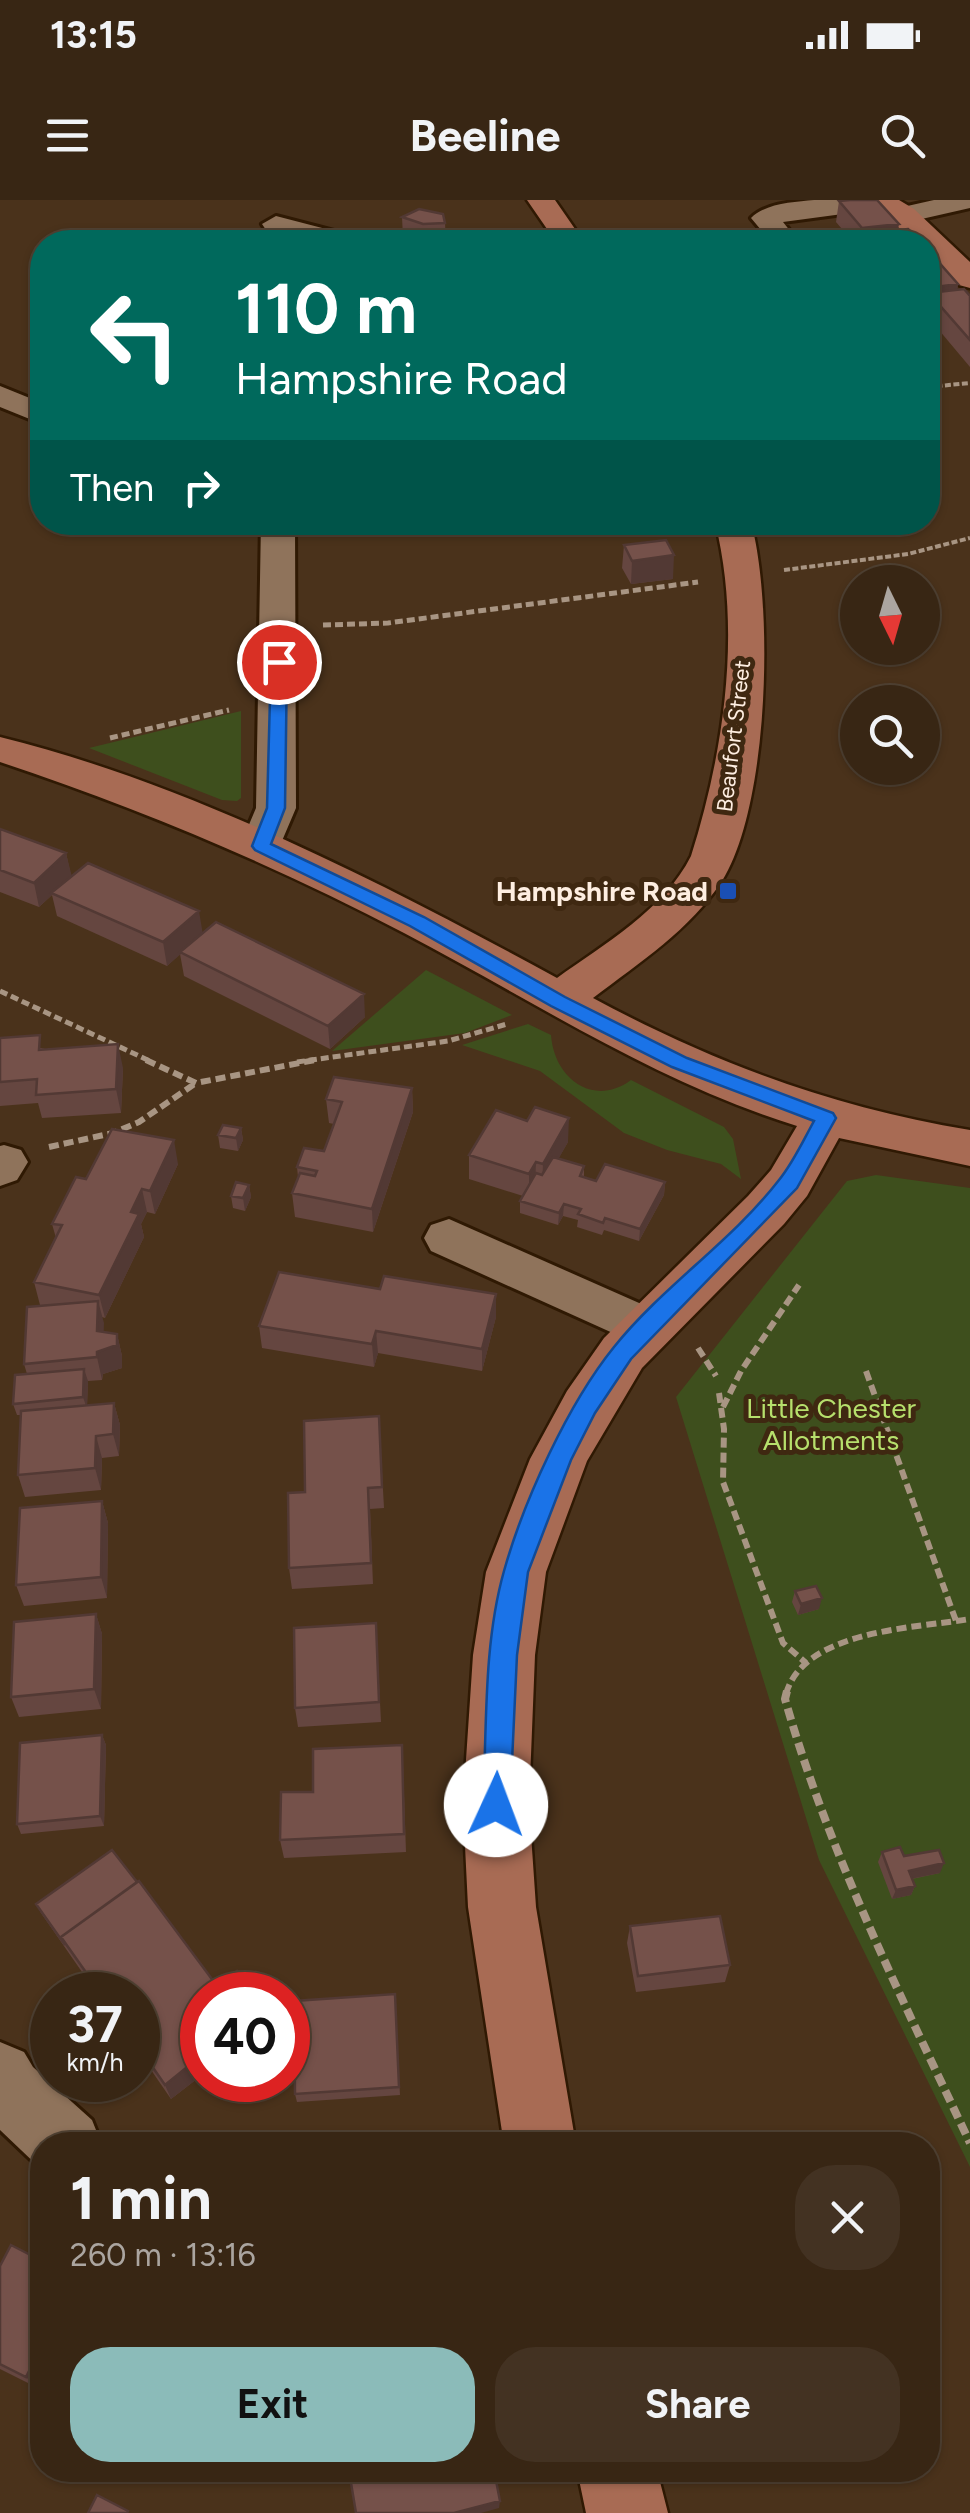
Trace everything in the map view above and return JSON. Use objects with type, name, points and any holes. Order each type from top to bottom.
[{"type":"street","points":[[542,200],[562,230]]},
{"type":"street","points":[[775,230],[765,218],[789,211],[970,200]]},
{"type":"street","points":[[888,205],[917,230]]},
{"type":"street","points":[[274,222],[302,230]]},
{"type":"street","points":[[940,249],[967,272]]},
{"type":"street","points":[[0,395],[30,409]]},
{"type":"street","points":[[261,846],[276,808],[278,535]]},
{"type":"street","name":"Beaufort Street","points":[[558,1001],[675,908],[706,874],[721,828],[736,755],[747,624],[735,535]]},
{"type":"street","points":[[14,753],[146,798],[261,846],[432,929],[558,1001],[703,1073],[826,1118],[970,1148]]},
{"type":"street","points":[[538,2132],[502,1907],[496,1805],[508,1620],[516,1572],[560,1459],[587,1406],[623,1352],[790,1183],[826,1118]]},
{"type":"street","points":[[450,1238],[646,1328]]},
{"type":"street","points":[[0,2076],[9,2092],[53,2132]]},
{"type":"street","points":[[620,2482],[627,2513]]},
{"type":"path","points":[[940,386],[970,383]]},
{"type":"path","points":[[280,626],[388,624],[908,554],[970,538]]},
{"type":"path","points":[[14,753],[279,698]]},
{"type":"path","points":[[0,991],[196,1083]]},
{"type":"path","points":[[2,1165],[53,1145],[113,1133],[162,1108],[196,1083],[284,1064],[478,1035],[558,1001]]},
{"type":"path","points":[[722,1408],[741,1371],[799,1285]]},
{"type":"path","points":[[866,1371],[956,1621]]},
{"type":"path","points":[[720,1394],[723,1482],[783,1643],[806,1664]]},
{"type":"path","points":[[970,1619],[863,1636],[818,1653],[791,1677],[785,1699],[803,1763],[854,1896],[970,2142]]},
{"type":"green space","points":[[241,711],[241,798],[237,801],[222,800],[89,748]]},
{"type":"green space","points":[[426,970],[512,1015],[465,1033],[332,1051]]},
{"type":"green space","points":[[528,1024],[551,1035],[559,1064],[578,1084],[603,1091],[631,1080],[724,1127],[733,1139],[741,1179],[721,1164],[667,1150],[624,1133],[540,1071],[462,1045]]},
{"type":"green space","name":"Little Chester Allotments","points":[[876,1175],[970,1188],[970,2167],[819,1860],[676,1397],[847,1181]]},
{"type":"building","points":[[877,200],[899,224],[862,228],[839,201]]},
{"type":"building","points":[[419,209],[443,214],[445,223],[423,224],[402,217]]},
{"type":"building","points":[[940,264],[958,284],[940,286]]},
{"type":"building","points":[[964,289],[970,296],[970,340],[940,306],[940,292]]},
{"type":"building","points":[[666,540],[674,555],[632,561],[624,545]]},
{"type":"building","points":[[0,829],[66,853],[34,883],[0,870]]},
{"type":"building","points":[[88,863],[199,911],[163,942],[51,893]]},
{"type":"building","points":[[216,922],[364,994],[328,1026],[180,952]]},
{"type":"building","points":[[40,1035],[39,1050],[118,1044],[116,1089],[36,1095],[37,1079],[0,1082],[0,1038]]},
{"type":"building","points":[[334,1077],[412,1088],[372,1209],[292,1193],[300,1173],[315,1176],[317,1171],[297,1167],[304,1148],[324,1151],[342,1102],[326,1099]]},
{"type":"building","points":[[535,1107],[569,1118],[543,1164],[536,1162],[529,1174],[469,1155],[496,1110],[527,1121]]},
{"type":"building","points":[[223,1125],[241,1128],[236,1138],[218,1135]]},
{"type":"building","points":[[112,1129],[174,1140],[150,1191],[142,1189],[131,1212],[139,1214],[99,1295],[34,1282],[62,1225],[52,1224],[76,1177],[86,1179]]},
{"type":"building","points":[[553,1157],[584,1166],[580,1176],[596,1181],[605,1164],[665,1182],[640,1229],[605,1218],[603,1223],[564,1204],[559,1213],[520,1201],[536,1173],[542,1175]]},
{"type":"building","points":[[236,1182],[249,1185],[243,1198],[231,1196]]},
{"type":"building","points":[[279,1272],[380,1289],[384,1276],[496,1294],[482,1349],[376,1331],[372,1344],[259,1326]]},
{"type":"building","points":[[98,1301],[97,1331],[117,1334],[117,1345],[97,1352],[97,1357],[24,1364],[27,1307]]},
{"type":"building","points":[[84,1369],[83,1397],[13,1404],[15,1375]]},
{"type":"building","points":[[114,1403],[113,1434],[96,1436],[95,1468],[18,1475],[21,1411]]},
{"type":"building","points":[[379,1416],[382,1487],[368,1488],[371,1563],[289,1568],[288,1493],[305,1492],[304,1421]]},
{"type":"building","points":[[102,1501],[101,1577],[16,1585],[20,1508]]},
{"type":"building","points":[[816,1586],[822,1598],[801,1604],[795,1591]]},
{"type":"building","points":[[96,1614],[94,1689],[11,1697],[14,1622]]},
{"type":"building","points":[[376,1623],[379,1702],[295,1708],[294,1628]]},
{"type":"building","points":[[102,1735],[100,1816],[17,1824],[20,1743]]},
{"type":"building","points":[[402,1745],[404,1834],[280,1840],[281,1792],[313,1792],[313,1749]]},
{"type":"building","points":[[900,1847],[904,1856],[939,1850],[944,1863],[909,1871],[915,1886],[896,1890],[882,1852]]},
{"type":"building","points":[[112,1850],[137,1882],[61,1937],[65,1945],[36,1904]]},
{"type":"building","points":[[139,1881],[207,1972],[180,1972],[180,2073],[165,2085],[160,2078],[160,1972],[86,1972],[61,1937]]},
{"type":"building","points":[[720,1916],[730,1965],[638,1976],[630,1926]]},
{"type":"building","points":[[395,1994],[399,2087],[310,2093],[310,2000]]},
{"type":"building","points":[[11,2245],[30,2255],[30,2369],[26,2377],[0,2364],[0,2266]]},
{"type":"building","points":[[351,2482],[496,2482],[500,2501],[454,2513],[356,2513]]},
{"type":"building","points":[[97,2495],[128,2511],[127,2513],[88,2513]]},
{"type":"place","name":"Hampshire Road","points":[[728,891]]},
{"type":"route","points":[[279,662],[276,808],[261,846],[417,922],[558,1001],[680,1062],[826,1118],[790,1183],[623,1352],[587,1406],[560,1459],[516,1572],[504,1655],[496,1805]]}]
